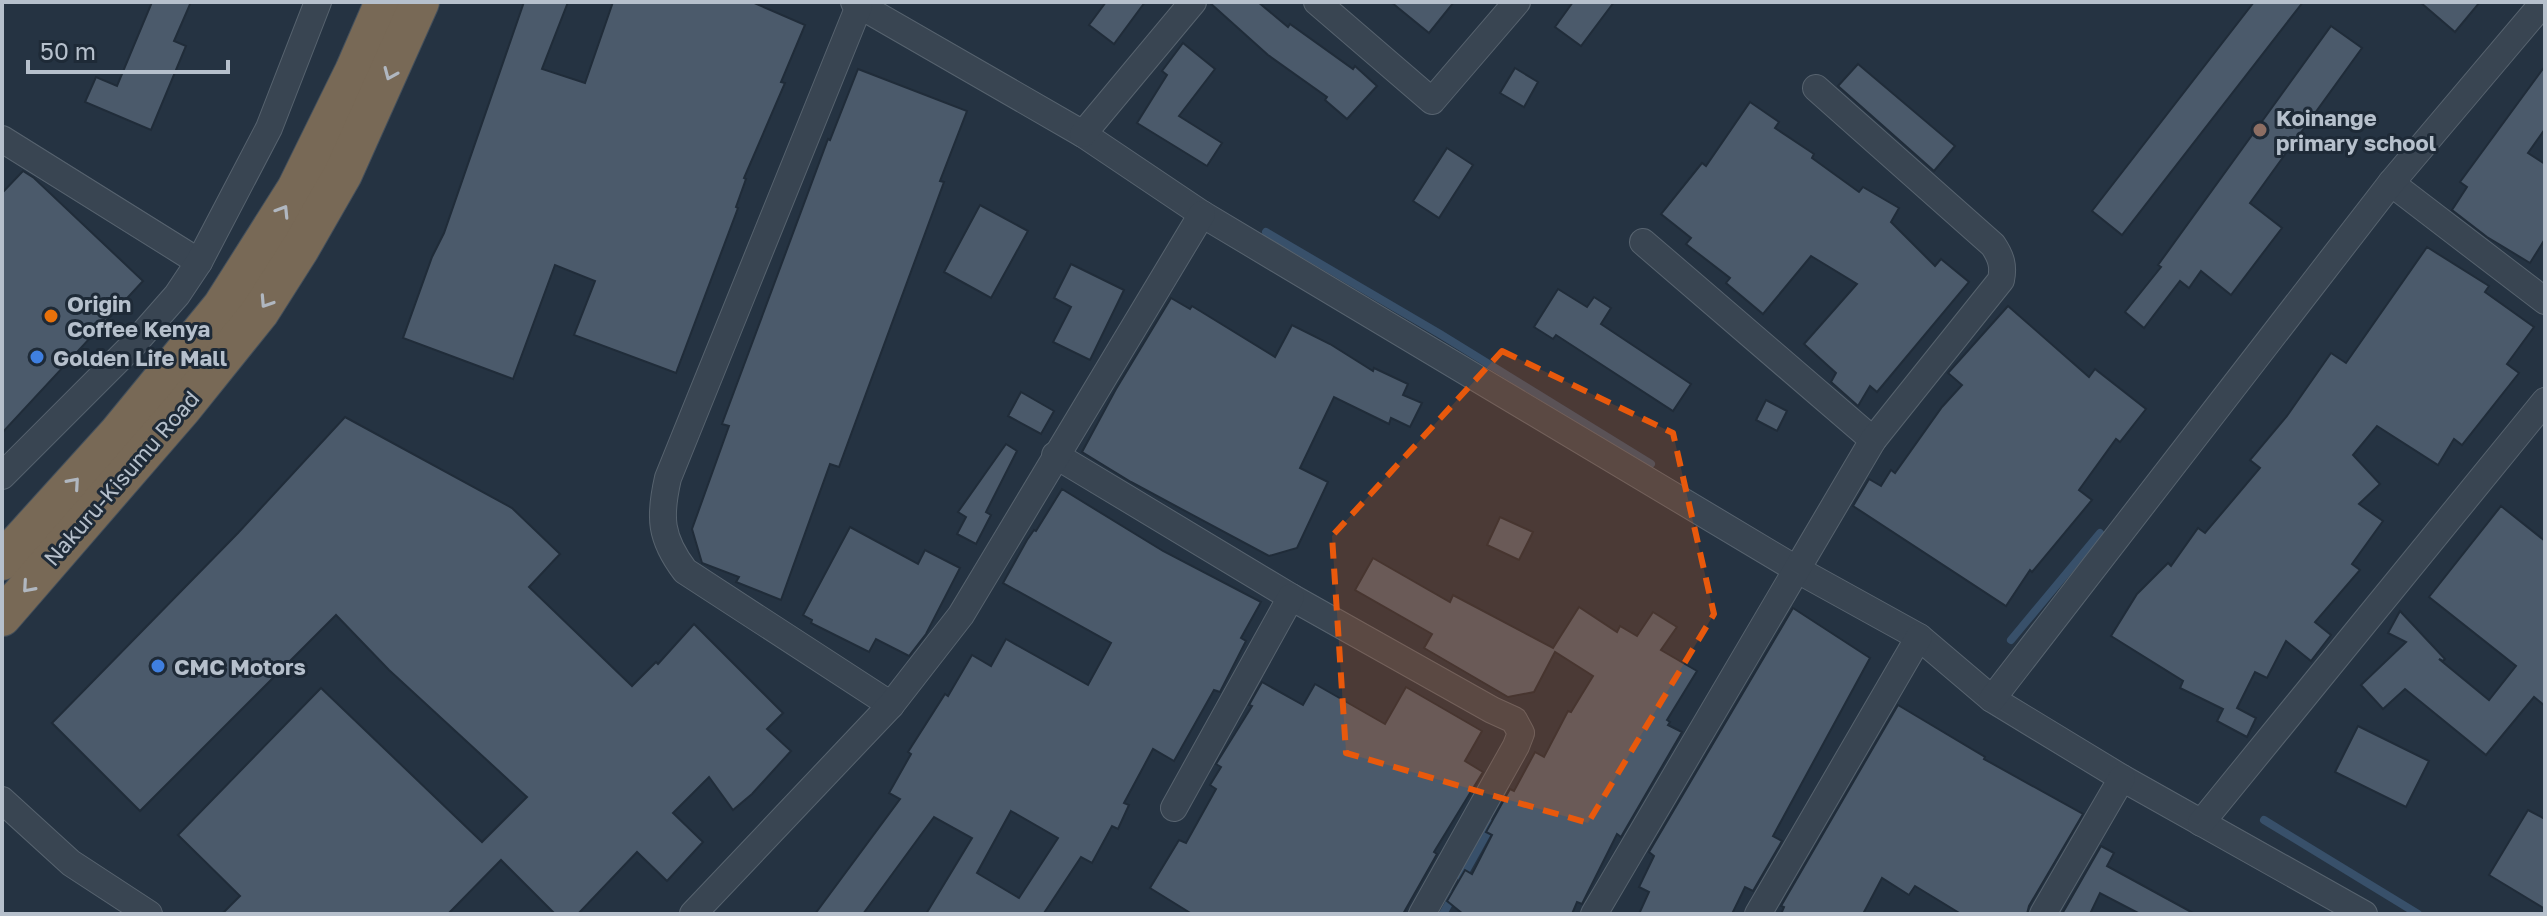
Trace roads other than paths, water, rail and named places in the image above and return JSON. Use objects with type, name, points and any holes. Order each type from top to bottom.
[{"type":"highway","name":"Nakuru-Kisumu Road","points":[[2,561],[118,433],[222,306],[296,189],[384,2]]},
{"type":"highway","name":"Nakuru-Kisumu Road","points":[[2,617],[182,409],[260,312],[343,174],[420,2]]},
{"type":"street","points":[[2,476],[133,345],[177,295],[199,262],[269,128],[318,2]]},
{"type":"street","points":[[1083,134],[1193,2]]},
{"type":"street","points":[[1317,2],[1432,101],[1517,2]]},
{"type":"street","points":[[1992,699],[2391,183],[2544,2]]},
{"type":"street","points":[[891,705],[685,571],[672,554],[662,528],[662,504],[668,478],[856,4],[1083,134],[1202,214],[1796,569],[1919,637],[1992,699],[2201,823],[2331,906],[2364,914]]},
{"type":"street","points":[[1594,914],[1873,440],[2001,280],[2003,270],[1993,245],[1816,88]]},
{"type":"street","points":[[2,139],[199,262]]},
{"type":"street","points":[[2391,183],[2545,301]]},
{"type":"street","points":[[693,914],[891,705],[961,615],[1202,214]]},
{"type":"street","points":[[1643,242],[1873,440]]},
{"type":"street","points":[[2201,823],[2545,401]]},
{"type":"street","points":[[1055,455],[1291,597],[1514,720],[1521,733],[1422,914]]},
{"type":"street","points":[[1174,808],[1291,597]]},
{"type":"street","points":[[1758,914],[1919,637]]},
{"type":"street","points":[[2043,914],[2122,778]]},
{"type":"street","points":[[2,800],[71,863],[149,914]]},
{"type":"waterway","points":[[1266,232],[1440,334],[1651,464]]},
{"type":"waterway","points":[[2011,640],[2100,533]]},
{"type":"waterway","points":[[2264,820],[2418,914]]},
{"type":"waterway","points":[[1462,878],[1492,824]]},
{"type":"waterway","points":[[1443,914],[1454,894]]},
{"type":"place","name":"Koinange primary school","points":[[2260,130]]},
{"type":"place","name":"Origin Coffee Kenya","points":[[51,316]]},
{"type":"place","name":"Golden Life Mall","points":[[37,357]]},
{"type":"place","name":"CMC Motors","points":[[158,666]]}]
